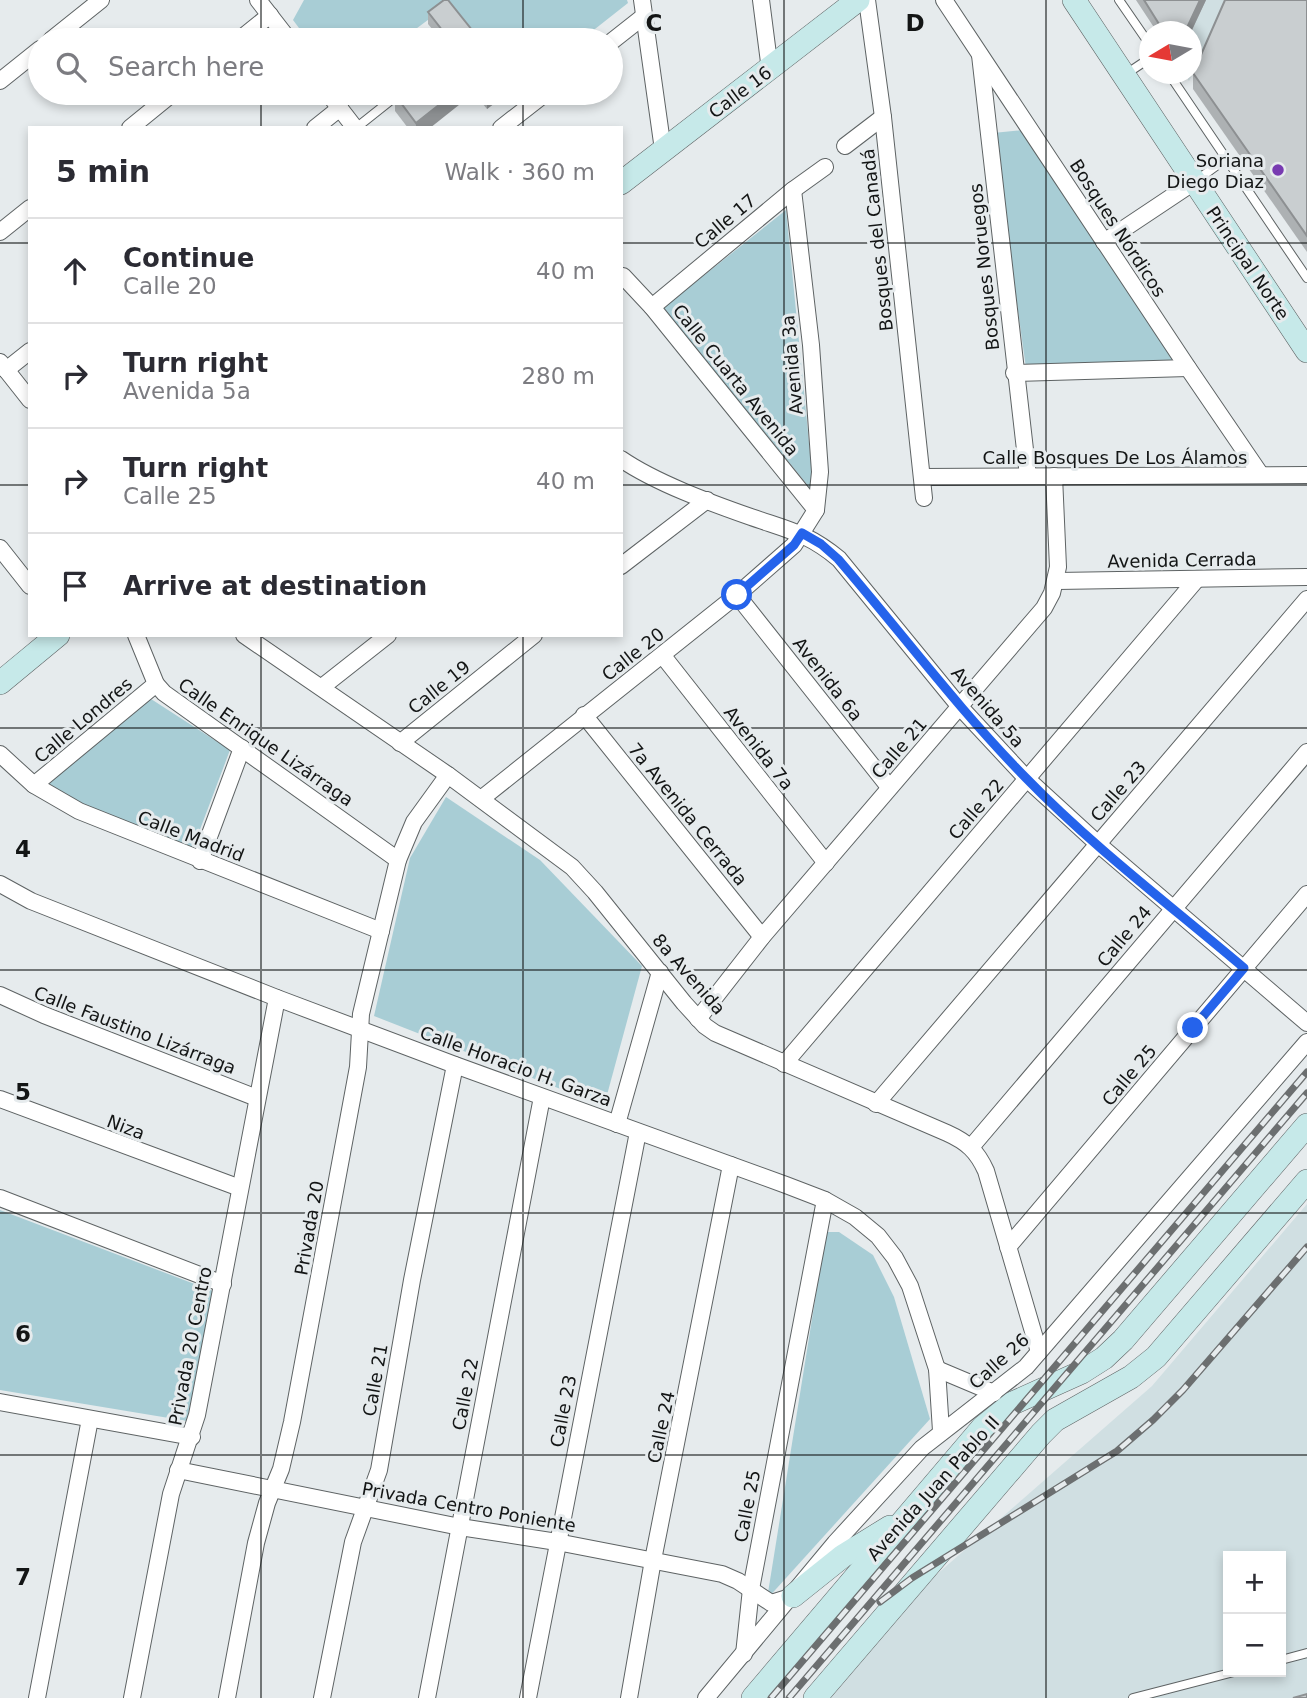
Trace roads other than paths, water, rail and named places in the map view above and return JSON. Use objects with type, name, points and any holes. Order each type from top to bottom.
[{"type":"main road","name":"Calle 16","points":[[623,181],[858,0]]},
{"type":"main road","name":"Principal Norte","points":[[1074,0],[1307,351]]},
{"type":"main road","points":[[0,683],[56,637]]},
{"type":"main road","name":"Avenida Juan Pablo II","points":[[753,1698],[983,1427],[998,1414],[1032,1394],[1082,1372],[1104,1358],[1123,1340],[1307,1125]]},
{"type":"main road","points":[[815,1698],[1041,1434],[1063,1415],[1131,1377],[1156,1357],[1307,1181]]},
{"type":"main road","points":[[793,1596],[843,1556],[904,1518]]},
{"type":"street","points":[[66,28],[101,0]]},
{"type":"street","points":[[258,0],[280,28]]},
{"type":"street","points":[[761,0],[770,70]]},
{"type":"street","name":"Bosques del Canadá","points":[[867,0],[883,117],[924,498]]},
{"type":"street","name":"Bosques Nórdicos","points":[[944,0],[1261,475]]},
{"type":"street","points":[[623,29],[643,8]]},
{"type":"street","points":[[643,8],[663,150]]},
{"type":"street","points":[[254,28],[270,15]]},
{"type":"street","name":"Bosques Noruegos","points":[[980,53],[1014,373],[1028,477]]},
{"type":"street","points":[[0,81],[28,59]]},
{"type":"street","points":[[132,126],[158,105]]},
{"type":"street","points":[[338,105],[354,126]]},
{"type":"street","points":[[504,126],[531,105]]},
{"type":"street","points":[[318,126],[340,108]]},
{"type":"street","points":[[845,146],[883,117]]},
{"type":"street","name":"Calle 17","points":[[652,307],[793,190],[825,167]]},
{"type":"street","points":[[1104,242],[1194,182]]},
{"type":"street","name":"Avenida 3a","points":[[793,190],[813,371],[820,472],[816,510],[802,533]]},
{"type":"street","points":[[0,232],[28,210]]},
{"type":"street","name":"Calle Cuarta Avenida","points":[[623,276],[652,307],[816,510]]},
{"type":"street","points":[[28,352],[3,366],[28,397]]},
{"type":"street","points":[[1014,373],[1188,368]]},
{"type":"street","name":"Avenida 5a","points":[[623,460],[707,500],[802,533],[821,544],[838,559],[960,707],[1027,779],[1098,844],[1307,1023]]},
{"type":"street","name":"Calle Bosques De Los Álamos","points":[[922,477],[1307,475]]},
{"type":"street","name":"Calle 21","points":[[698,1018],[762,937],[1044,608],[1057,581],[1054,476]]},
{"type":"street","points":[[623,564],[707,500]]},
{"type":"street","name":"Calle 20","points":[[481,799],[737,595],[794,545],[802,533]]},
{"type":"street","points":[[0,548],[28,583]]},
{"type":"street","name":"Avenida Cerrada","points":[[1057,581],[1307,577]]},
{"type":"street","name":"Calle 22","points":[[784,1064],[1197,579]]},
{"type":"street","name":"Avenida 6a","points":[[737,595],[889,787]]},
{"type":"street","name":"Calle 23","points":[[876,1104],[1307,599]]},
{"type":"street","name":"Calle Enrique Lizárraga","points":[[137,637],[156,684],[177,704],[398,860]]},
{"type":"street","name":"8a Avenida","points":[[247,637],[448,775],[572,867],[596,892],[698,1018],[715,1033],[972,1146]]},
{"type":"street","points":[[322,687],[385,637]]},
{"type":"street","name":"Calle 19","points":[[400,743],[532,637]]},
{"type":"street","name":"Avenida 7a","points":[[663,656],[826,863]]},
{"type":"street","name":"Calle Londres","points":[[34,785],[156,684]]},
{"type":"street","name":"7a Avenida Cerrada","points":[[584,715],[762,937]]},
{"type":"street","points":[[201,860],[242,748]]},
{"type":"street","name":"Calle 24","points":[[972,1146],[1307,752]]},
{"type":"street","name":"Calle Madrid","points":[[0,754],[34,785],[90,817],[381,931]]},
{"type":"street","name":"Privada 20","points":[[227,1698],[256,1543],[286,1451],[295,1408],[358,1067],[359,1029],[364,997],[398,860],[414,822],[448,775]]},
{"type":"street","name":"Calle Horacio H. Garza","points":[[0,884],[30,901],[277,998],[825,1200],[855,1217],[895,1258],[914,1297],[937,1369],[942,1432]]},
{"type":"street","name":"Calle 25","points":[[1008,1247],[1307,894]]},
{"type":"street","points":[[617,1124],[660,972]]},
{"type":"street","name":"Calle Faustino Lizárraga","points":[[0,995],[44,1015],[257,1098]]},
{"type":"street","name":"Privada 20 Centro","points":[[132,1698],[171,1494],[191,1437],[223,1284],[277,998]]},
{"type":"street","name":"Calle 26","points":[[706,1698],[835,1543],[912,1458],[1026,1367],[1307,1042]]},
{"type":"street","name":"Calle 21","points":[[321,1698],[353,1542],[379,1470],[412,1280],[455,1065]]},
{"type":"street","name":"Calle 22","points":[[426,1698],[542,1097]]},
{"type":"street","name":"Niza","points":[[0,1099],[240,1188]]},
{"type":"street","name":"Calle 23","points":[[528,1698],[638,1132]]},
{"type":"street","points":[[972,1146],[986,1171],[1039,1352]]},
{"type":"street","name":"Calle 24","points":[[629,1698],[653,1560],[731,1165]]},
{"type":"street","points":[[0,1198],[223,1284]]},
{"type":"street","name":"Calle 25","points":[[744,1654],[751,1589],[825,1200]]},
{"type":"street","points":[[937,1369],[994,1393]]},
{"type":"street","points":[[0,1402],[191,1437]]},
{"type":"street","points":[[37,1698],[90,1419]]},
{"type":"street","name":"Privada Centro Poniente","points":[[178,1471],[460,1527],[557,1542],[722,1574],[771,1603],[793,1596]]},
{"type":"lane","points":[[1119,0],[1139,29]]},
{"type":"lane","points":[[1124,75],[1139,65]]},
{"type":"lane","points":[[1176,84],[1307,278]]},
{"type":"lane","points":[[359,126],[385,105]]},
{"type":"lane","points":[[1194,182],[1227,158]]},
{"type":"lane","points":[[1286,1659],[1307,1653]]},
{"type":"lane","points":[[1133,1698],[1223,1675]]},
{"type":"railway","points":[[771,1698],[1307,1072]]},
{"type":"railway","points":[[789,1698],[1307,1093]]},
{"type":"railway","points":[[880,1602],[912,1578],[1117,1451],[1183,1390],[1307,1247]]},
{"type":"place","name":"Soriana Diego Diaz","points":[[1278,170]]}]
